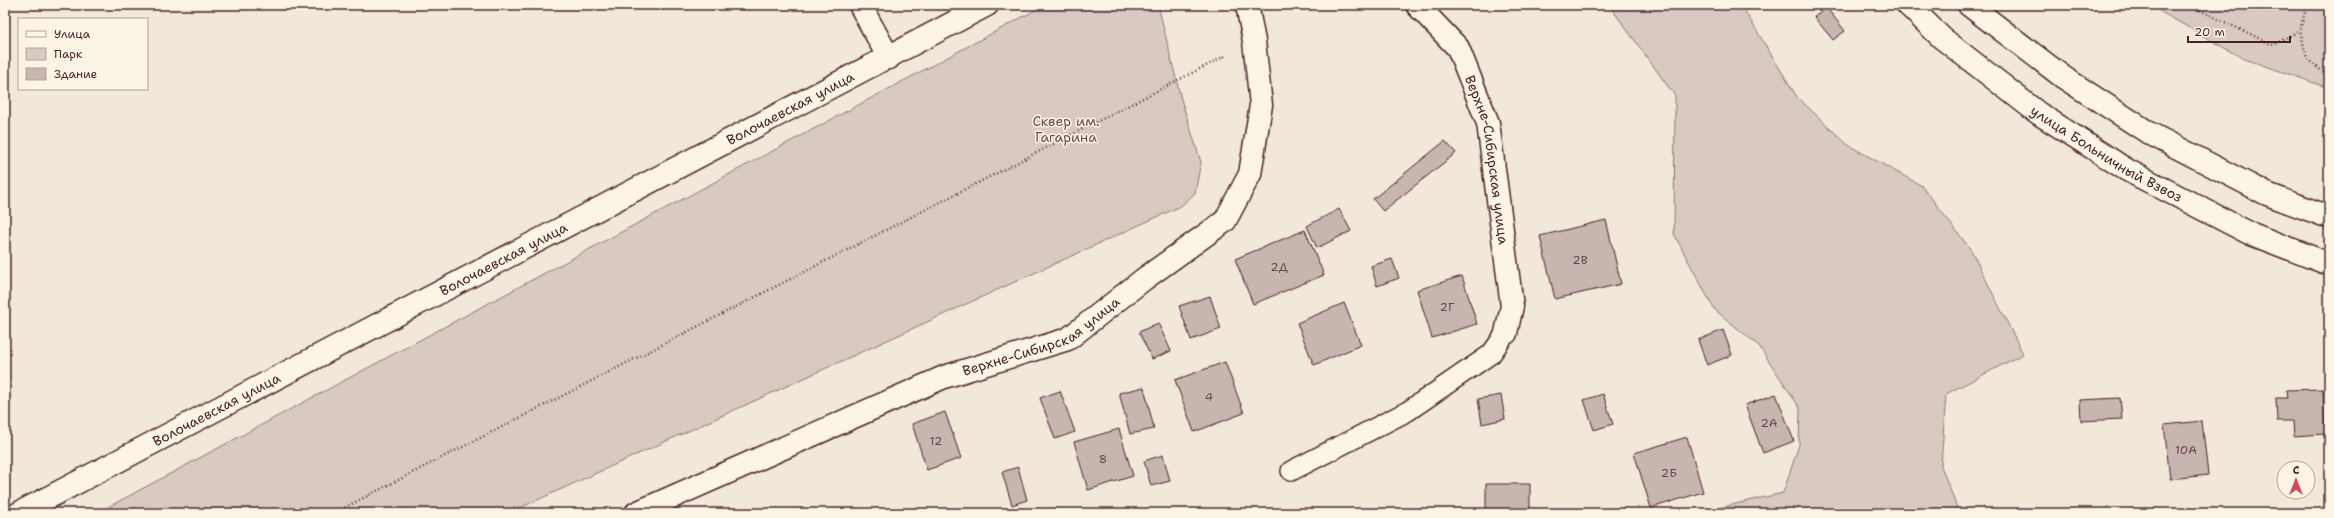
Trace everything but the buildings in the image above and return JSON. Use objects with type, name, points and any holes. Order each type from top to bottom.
[{"type":"street","points":[[860,5],[889,58]]},
{"type":"street","name":"Волочаевская улица","points":[[20,513],[889,58],[987,5]]},
{"type":"street","name":"Верхне-Сибирская улица","points":[[636,513],[944,377],[1068,339],[1144,279],[1225,221],[1250,174],[1261,105],[1254,41],[1247,5]]},
{"type":"street","name":"Верхне-Сибирская улица","points":[[1416,5],[1458,48],[1488,123],[1512,306],[1506,333]]},
{"type":"street","name":"улица Больничный Взвоз","points":[[1908,5],[1942,38],[2038,113],[2127,170],[2249,233],[2329,264]]},
{"type":"street","points":[[1969,5],[2063,77],[2149,133],[2267,194],[2329,218]]},
{"type":"lane","points":[[1291,471],[1408,411],[1491,354],[1506,333]]},
{"type":"path","points":[[2189,5],[2273,45],[2300,30]]},
{"type":"path","points":[[2307,5],[2300,30],[2308,60],[2329,77]]},
{"type":"path","points":[[334,513],[1254,41]]},
{"type":"green space","name":"Сквер им. Гагарина","points":[[1045,5],[1158,5],[1181,99],[1201,162],[1195,193],[1181,206],[509,513],[97,513]]},
{"type":"green space","points":[[1609,5],[1741,5],[1797,97],[1848,145],[1922,186],[1971,250],[2023,354],[1946,394],[1941,466],[1959,513],[1697,513],[1783,493],[1799,445],[1800,408],[1759,346],[1714,309],[1674,234],[1675,96]]},
{"type":"green space","points":[[2149,5],[2329,5],[2329,88],[2242,58]]}]
